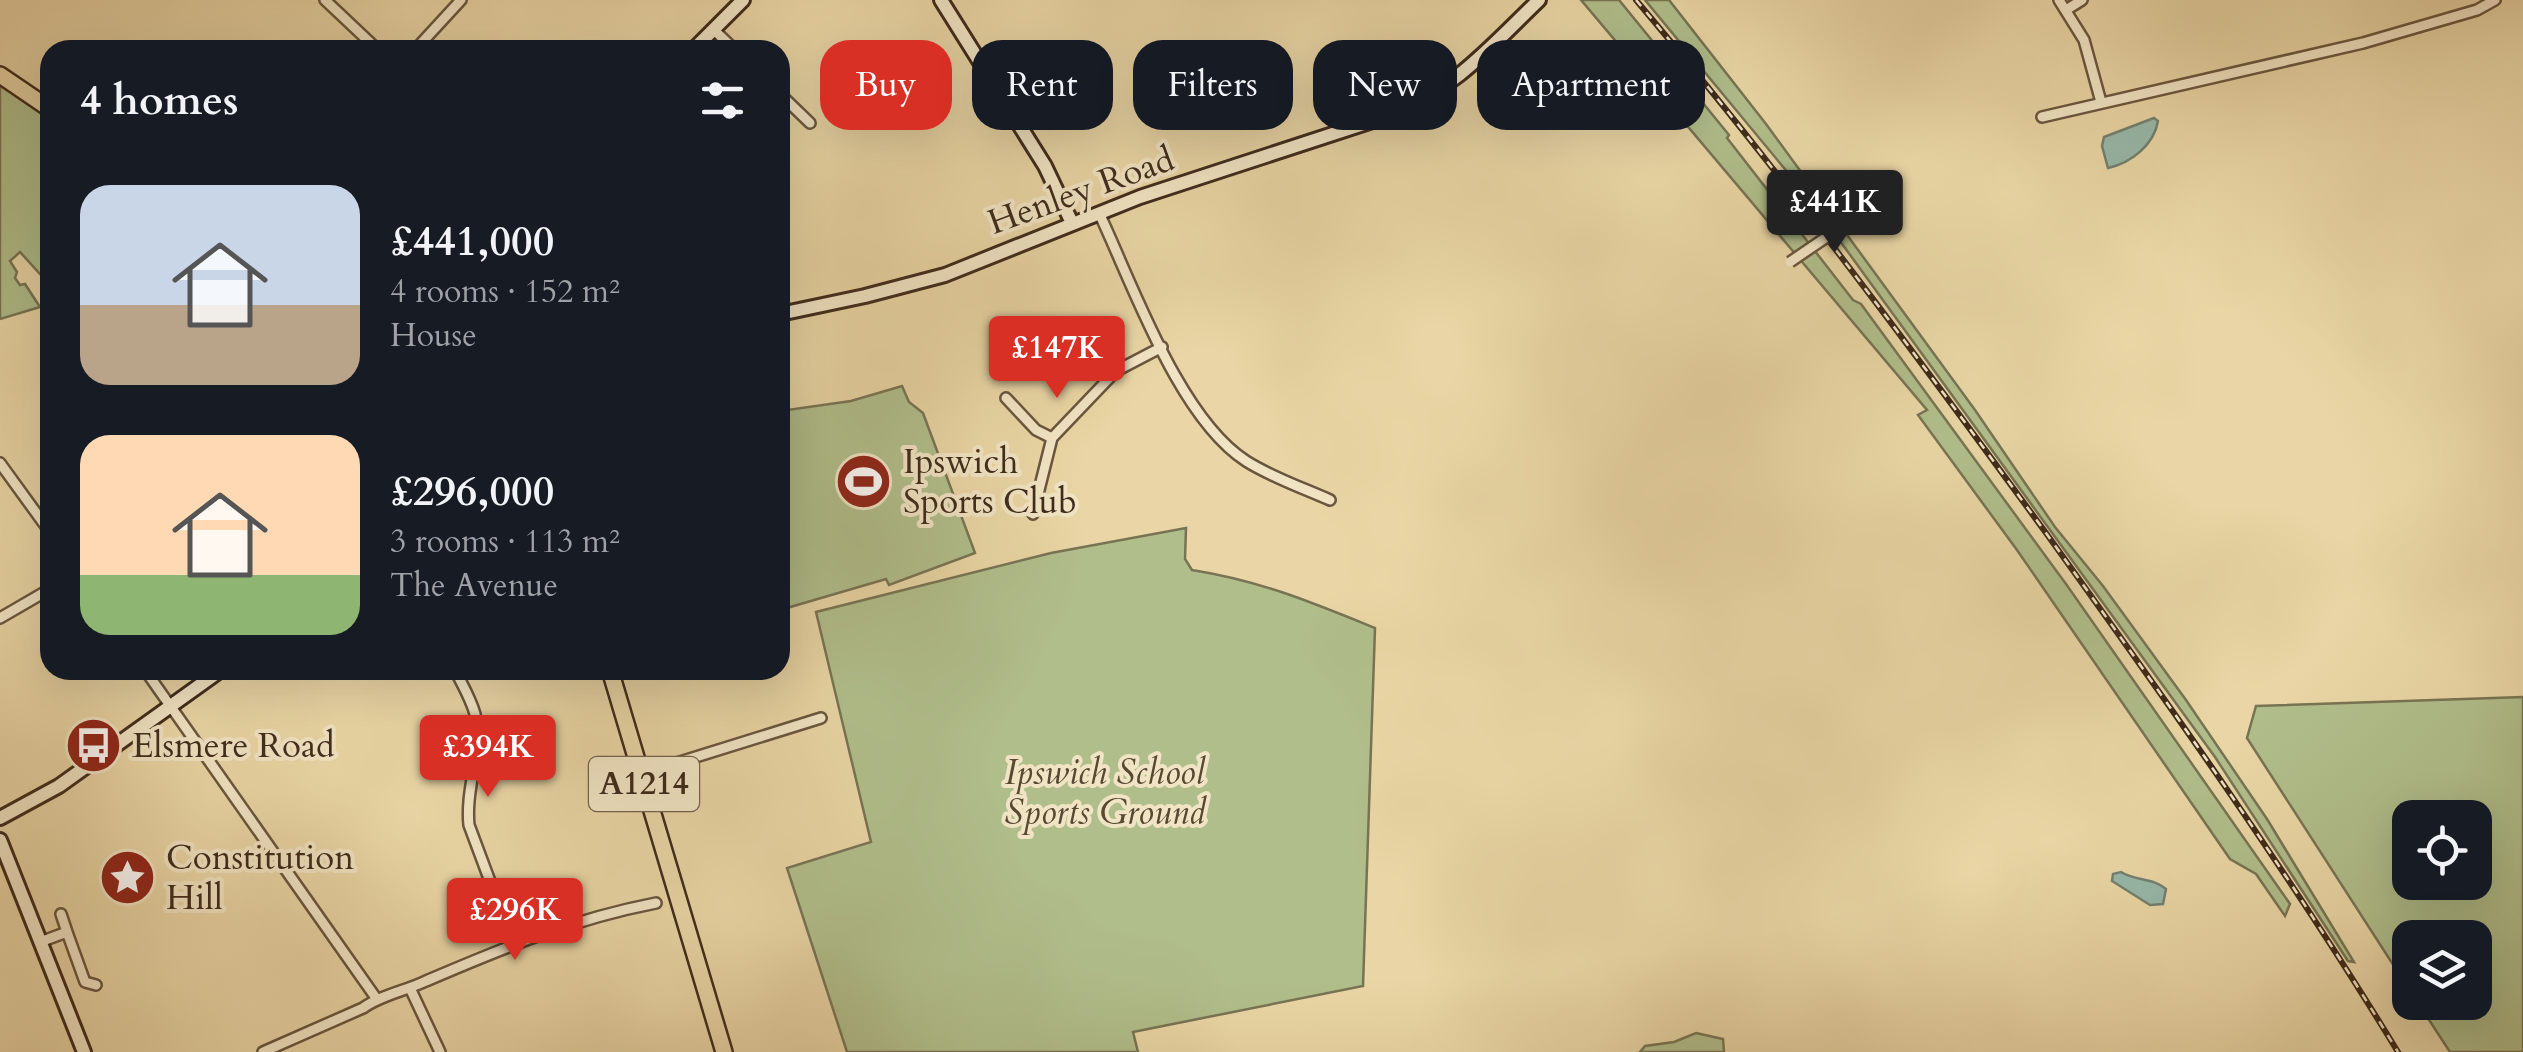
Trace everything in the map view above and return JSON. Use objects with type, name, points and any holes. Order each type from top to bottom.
[{"type":"main road","points":[[0,75],[40,101]]},
{"type":"main road","name":"A1214","points":[[613,680],[724,1052]]},
{"type":"street","points":[[325,0],[367,40]]},
{"type":"street","points":[[424,40],[462,0]]},
{"type":"street","points":[[703,40],[742,0]]},
{"type":"street","points":[[941,0],[1045,166],[1072,223]]},
{"type":"street","points":[[2059,0],[2084,40],[2101,102]]},
{"type":"street","points":[[2066,10],[2082,0]]},
{"type":"street","points":[[2042,117],[2374,40],[2476,10],[2496,0]]},
{"type":"street","name":"Henley Road","points":[[790,312],[919,283],[1099,212],[1414,106],[1460,77],[1536,1]]},
{"type":"street","points":[[713,29],[725,40]]},
{"type":"street","points":[[790,104],[810,123]]},
{"type":"street","points":[[1099,212],[1162,347],[1203,422],[1245,461],[1330,500]]},
{"type":"street","points":[[1790,262],[1858,215]]},
{"type":"street","points":[[1033,514],[1052,438],[1116,372],[1162,347]]},
{"type":"street","points":[[1006,398],[1036,430],[1052,438]]},
{"type":"street","points":[[0,463],[40,518]]},
{"type":"street","points":[[0,618],[40,596]]},
{"type":"street","points":[[152,680],[376,998]]},
{"type":"street","points":[[0,818],[59,786],[207,680]]},
{"type":"street","points":[[461,680],[474,708],[477,728],[467,809],[469,826],[513,943]]},
{"type":"street","points":[[641,774],[821,718]]},
{"type":"street","points":[[0,840],[84,1052]]},
{"type":"street","points":[[263,1052],[376,998],[410,988],[513,943],[579,920],[656,903]]},
{"type":"street","points":[[61,914],[85,982],[96,985]]},
{"type":"street","points":[[40,942],[67,932]]},
{"type":"street","points":[[410,988],[440,1052]]},
{"type":"green space","points":[[1581,0],[1619,0],[1652,40],[1615,40]]},
{"type":"green space","points":[[1645,0],[1669,0],[1700,40],[1678,40]]},
{"type":"green space","points":[[1705,46],[1975,410],[2055,527],[2186,700],[2267,819],[2354,962],[2348,961],[2215,757],[1808,197],[1705,73]]},
{"type":"green space","points":[[0,85],[40,112],[40,274],[20,252],[10,261],[17,272],[15,278],[20,285],[25,284],[40,307],[0,319]]},
{"type":"green space","points":[[1705,106],[1853,300],[1861,304],[2066,584],[2290,904],[2285,916],[2256,874],[2230,859],[2017,550],[1918,415],[1927,410],[1691,130],[1705,130]]},
{"type":"green space","name":"Ipswich Sports Club","points":[[902,386],[909,402],[923,413],[975,553],[889,585],[886,579],[790,607],[790,410],[851,401]]},
{"type":"green space","name":"Ipswich School Sports Ground","points":[[1186,528],[1185,559],[1192,570],[1263,586],[1375,628],[1363,986],[1133,1032],[1138,1052],[847,1052],[787,868],[871,842],[816,612],[1051,553]]},
{"type":"green space","points":[[2523,697],[2523,1052],[2450,1052],[2429,1020],[2492,1020],[2492,920],[2392,920],[2392,963],[2247,738],[2256,706]]},
{"type":"green space","points":[[1696,1033],[1723,1039],[1724,1052],[1640,1052],[1645,1046],[1674,1042]]},
{"type":"shaded area","points":[[2154,118],[2158,121],[2156,130],[2146,145],[2125,162],[2108,168],[2102,146],[2104,137]]},
{"type":"shaded area","points":[[2121,872],[2166,889],[2163,904],[2150,905],[2112,881],[2113,874]]},
{"type":"railway","points":[[1636,0],[1795,197],[2046,533],[2271,854],[2398,1052]]},
{"type":"place","name":"Ipswich Sports Club","points":[[864,482]]},
{"type":"place","name":"Elsmere Road","points":[[93,746]]},
{"type":"place","name":"Constitution Hill","points":[[127,878]]}]
